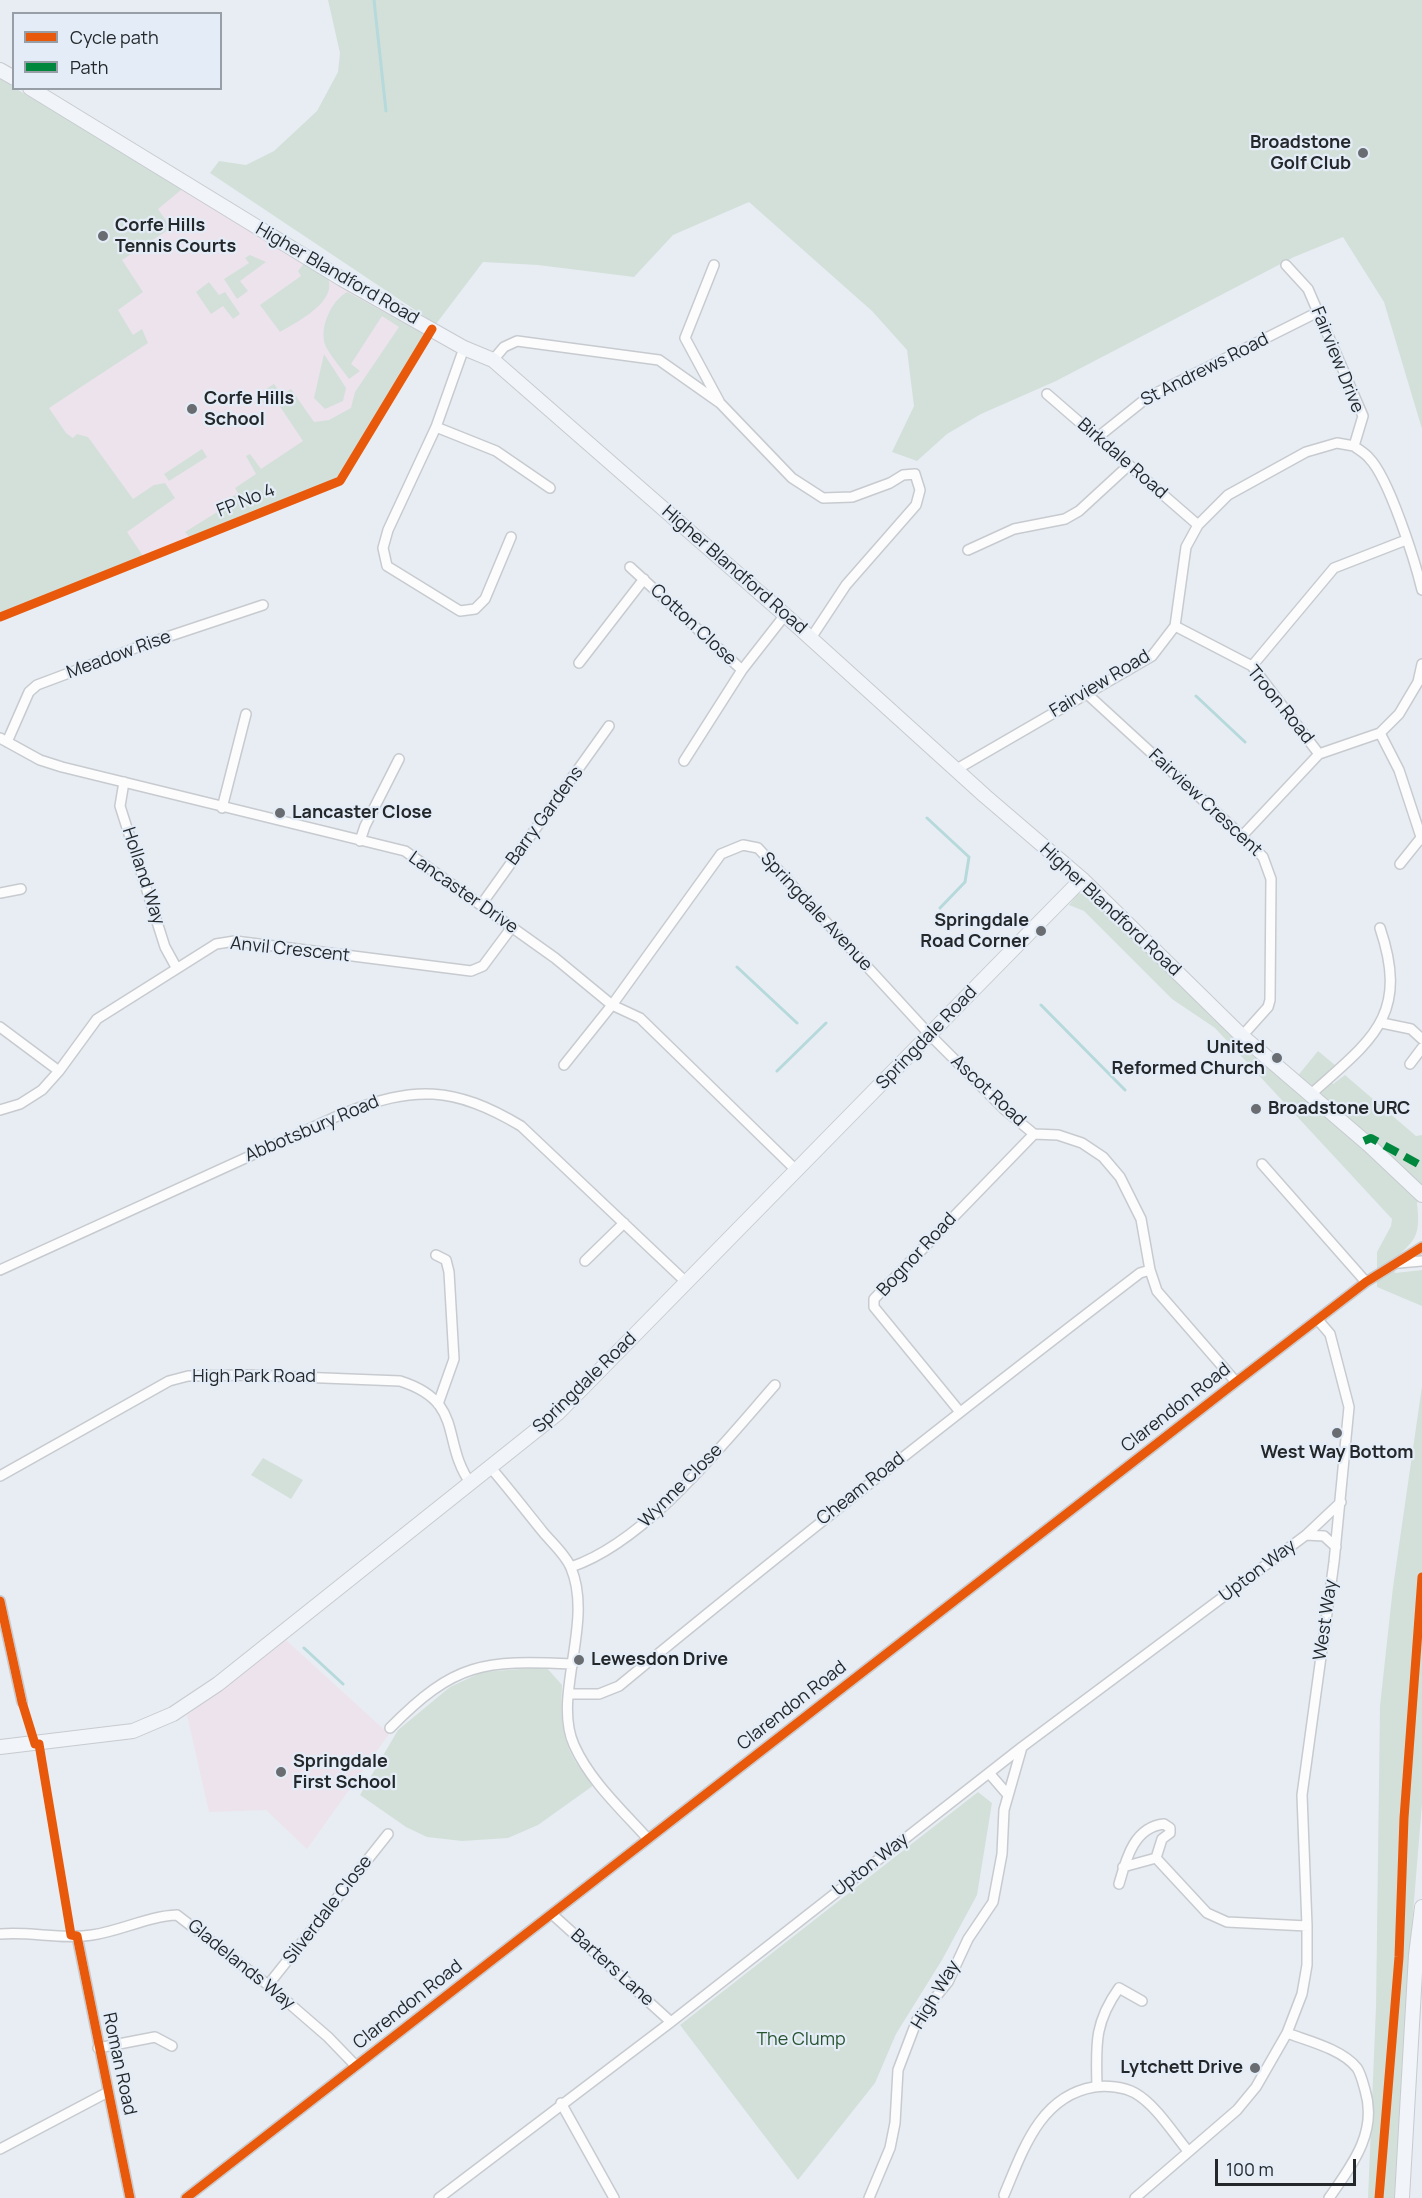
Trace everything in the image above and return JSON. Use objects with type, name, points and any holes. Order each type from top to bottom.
[{"type":"main road","name":"Higher Blandford Road","points":[[33,90],[316,263],[464,348],[493,360],[811,638],[985,796],[1082,879],[1242,1036],[1369,1145],[1422,1195]]},
{"type":"main road","name":"Springdale Road","points":[[0,1747],[133,1731],[173,1714],[218,1684],[491,1468],[558,1413],[1082,879]]},
{"type":"main road","name":"Higher Blandford Road","points":[[1407,1183],[1422,1207]]},
{"type":"main road","points":[[1402,2198],[1416,1955],[1422,1907]]},
{"type":"street","points":[[714,265],[685,338],[720,403]]},
{"type":"street","name":"Fairview Drive","points":[[1286,265],[1308,289],[1363,416],[1354,446]]},
{"type":"street","name":"St Andrews Road","points":[[1098,437],[1148,397],[1318,312]]},
{"type":"street","name":"Higher Blandford Road","points":[[493,360],[504,347],[517,341],[659,360],[720,403],[792,478],[824,498],[852,497],[909,473],[915,474],[919,481],[919,499],[910,515],[846,585],[811,638]]},
{"type":"street","points":[[464,348],[436,427],[388,530],[383,548],[387,566],[460,611],[475,609],[485,599],[508,559],[511,537]]},
{"type":"street","name":"Birkdale Road","points":[[1047,394],[1198,525]]},
{"type":"street","points":[[436,427],[496,451],[550,488]]},
{"type":"street","name":"Fairview Road","points":[[957,769],[1152,657],[1175,626],[1186,547],[1198,525],[1228,495],[1306,452],[1337,443],[1354,446]]},
{"type":"street","points":[[1354,446],[1369,458],[1382,478],[1406,540],[1422,591]]},
{"type":"street","points":[[968,550],[1014,529],[1065,519],[1079,511],[1129,465]]},
{"type":"street","points":[[530,488],[537,479]]},
{"type":"street","points":[[1252,666],[1334,568],[1406,540]]},
{"type":"street","name":"Cotton Close","points":[[630,567],[742,670]]},
{"type":"street","name":"Cotton Close","points":[[579,663],[644,579]]},
{"type":"street","name":"Meadow Rise","points":[[3,740],[29,692],[37,685],[146,644],[263,605]]},
{"type":"street","name":"Cotton Close","points":[[684,761],[742,670],[785,615]]},
{"type":"street","name":"Troon Road","points":[[1175,626],[1252,666],[1319,754]]},
{"type":"street","points":[[1242,836],[1319,754],[1380,732],[1399,714],[1418,682],[1422,664]]},
{"type":"street","name":"Fairview Crescent","points":[[1086,693],[1263,857],[1271,879],[1270,1000],[1268,1007],[1242,1036]]},
{"type":"street","points":[[222,808],[246,714]]},
{"type":"street","name":"Barry Gardens","points":[[481,905],[609,726]]},
{"type":"street","points":[[1380,732],[1399,770],[1421,840],[1400,864]]},
{"type":"street","name":"Lancaster Drive","points":[[3,740],[40,760],[222,808],[405,851],[555,958],[612,1005]]},
{"type":"street","points":[[360,841],[365,826],[399,759]]},
{"type":"street","name":"Holland Way","points":[[124,783],[120,806],[165,947],[176,967]]},
{"type":"street","name":"Springdale Avenue","points":[[564,1065],[612,1005],[721,854],[743,844],[758,848],[930,1035]]},
{"type":"street","points":[[0,893],[21,889]]},
{"type":"street","name":"Anvil Crescent","points":[[0,1110],[29,1099],[59,1071],[97,1019],[176,967],[216,944],[235,941],[471,971],[483,966],[512,927]]},
{"type":"street","points":[[1310,1095],[1367,1043],[1382,1023],[1389,1005],[1390,971],[1388,951],[1380,928]]},
{"type":"street","points":[[612,1005],[640,1018],[797,1171]]},
{"type":"street","points":[[1382,1023],[1412,1029],[1422,1039]]},
{"type":"street","points":[[0,1027],[59,1071]]},
{"type":"street","name":"Ascot Road","points":[[930,1035],[1005,1110],[1034,1134],[1058,1135],[1082,1143],[1103,1157],[1120,1177],[1141,1218],[1150,1270],[1157,1291],[1236,1382]]},
{"type":"street","points":[[1410,1064],[1422,1048]]},
{"type":"street","name":"Abbotsbury Road","points":[[0,1270],[342,1114],[389,1097],[407,1094],[464,1098],[505,1116],[539,1142],[687,1283]]},
{"type":"street","name":"Bognor Road","points":[[960,1412],[874,1307],[874,1299],[1034,1134]]},
{"type":"street","points":[[1262,1164],[1366,1282]]},
{"type":"street","points":[[585,1261],[624,1223]]},
{"type":"street","name":"Clarendon Road","points":[[186,2198],[1236,1382],[1366,1282],[1422,1247]]},
{"type":"street","points":[[436,1255],[446,1260],[449,1272],[454,1359],[438,1404]]},
{"type":"street","name":"Clarendon Road","points":[[1397,1264],[1422,1261]]},
{"type":"street","name":"Cheam Road","points":[[570,1694],[599,1694],[619,1686],[792,1544],[960,1412],[1140,1273],[1150,1270]]},
{"type":"street","name":"West Way","points":[[1135,2198],[1237,2110],[1256,2087],[1287,2032],[1302,1994],[1307,1965],[1307,1926],[1302,1787],[1336,1547],[1349,1407],[1330,1334],[1318,1320]]},
{"type":"street","name":"High Park Road","points":[[0,1476],[169,1381],[188,1376],[248,1374],[400,1381],[420,1388],[438,1404],[448,1417],[458,1462],[471,1484]]},
{"type":"street","name":"Wynne Close","points":[[571,1567],[592,1560],[634,1533],[716,1452],[775,1385]]},
{"type":"street","points":[[491,1468],[571,1567],[578,1613],[568,1724],[573,1744],[590,1773],[648,1839]]},
{"type":"street","name":"Upton Way","points":[[439,2198],[561,2103],[671,2022],[989,1773],[1306,1535],[1341,1502]]},
{"type":"street","name":"Upton Way","points":[[1306,1535],[1324,1536],[1336,1547]]},
{"type":"street","points":[[0,1601],[22,1702]]},
{"type":"street","points":[[390,1728],[425,1695],[449,1679],[472,1668],[512,1662],[573,1664]]},
{"type":"street","name":"High Way","points":[[869,2198],[890,2148],[895,2123],[898,2070],[917,2020],[948,1982],[968,1939],[993,1902],[1002,1854],[1004,1810],[1022,1748]]},
{"type":"street","points":[[989,1773],[1008,1795]]},
{"type":"street","points":[[1119,1884],[1128,1851],[1147,1830],[1164,1824],[1170,1828],[1170,1833],[1162,1839],[1156,1858]]},
{"type":"street","name":"Silverdale Close","points":[[268,1985],[388,1834]]},
{"type":"street","points":[[1156,1858],[1207,1913],[1227,1922],[1307,1926]]},
{"type":"street","points":[[1124,1867],[1156,1858]]},
{"type":"street","name":"Barters Lane","points":[[552,1914],[671,2022]]},
{"type":"street","name":"Gladelands Way","points":[[0,1934],[21,1932],[93,1935],[163,1915],[177,1915],[268,1985],[328,2037],[356,2066]]},
{"type":"street","name":"Roman Road","points":[[77,1936],[130,2198]]},
{"type":"street","points":[[1098,2086],[1096,2046],[1104,2009],[1119,1988],[1142,2001]]},
{"type":"street","points":[[1287,2032],[1345,2058],[1357,2068],[1368,2101],[1370,2122],[1357,2159],[1329,2198]]},
{"type":"street","points":[[98,2048],[155,2037],[172,2046]]},
{"type":"street","points":[[1004,2195],[1031,2133],[1049,2109],[1075,2091],[1098,2086],[1114,2086],[1135,2093],[1188,2151]]},
{"type":"street","points":[[0,2149],[108,2092]]},
{"type":"street","points":[[561,2103],[614,2198]]},
{"type":"shaded area","name":"Corfe Hills School","points":[[154,165],[432,329],[340,481],[0,617],[0,262]]},
{"type":"shaded area","name":"Springdale First School","points":[[286,1640],[389,1734],[307,1849],[266,1810],[209,1812],[187,1715]]},
{"type":"green space","points":[[328,0],[1422,0],[1422,429],[1384,302],[1343,237],[1294,257],[1056,381],[981,414],[947,434],[917,461],[892,452],[914,406],[907,350],[872,311],[749,202],[673,235],[634,277],[538,265],[483,262],[436,324],[210,173],[219,161],[246,165],[274,151],[317,111],[338,72],[340,53]]},
{"type":"green space","points":[[0,79],[12,86],[12,90],[18,90],[148,168],[154,165],[187,185],[158,209],[171,228],[122,260],[143,292],[118,310],[133,335],[142,329],[148,343],[49,408],[66,433],[73,438],[77,434],[88,437],[133,499],[154,485],[165,483],[175,498],[127,532],[145,559],[0,617]]},
{"type":"green space","points":[[250,255],[266,262],[240,281],[248,291],[237,299],[224,279],[249,263],[245,258]]},
{"type":"green space","points":[[308,258],[326,274],[329,284],[328,293],[315,309],[280,332],[260,305],[301,276],[298,271]]},
{"type":"green space","points":[[209,282],[219,295],[225,292],[240,314],[233,319],[223,306],[211,314],[196,292]]},
{"type":"green space","points":[[347,292],[428,336],[340,481],[192,540],[185,532],[235,501],[232,497],[238,493],[235,488],[256,474],[246,456],[250,454],[261,469],[303,441],[275,399],[265,405],[259,397],[265,394],[263,391],[274,384],[282,395],[291,389],[314,422],[329,420],[351,408],[355,392],[399,327],[382,316],[351,364],[360,371],[349,379],[326,347],[324,340],[325,324],[331,309]]},
{"type":"green space","points":[[324,354],[346,388],[343,401],[325,409],[314,398]]},
{"type":"green space","points":[[202,449],[207,457],[169,481],[164,474]]},
{"type":"green space","points":[[1078,893],[1093,897],[1291,1084],[1318,1051],[1335,1065],[1326,1074],[1333,1084],[1345,1075],[1416,1136],[1422,1135],[1422,1196],[1417,1203],[1417,1231],[1411,1243],[1391,1262],[1395,1273],[1422,1270],[1422,1306],[1377,1287],[1377,1252],[1391,1226],[1392,1219],[1215,1028],[1172,999],[1084,911],[1069,905]]},
{"type":"green space","points":[[1422,1386],[1422,1804],[1408,1974],[1403,2113],[1394,2198],[1368,2198],[1376,2007],[1380,1706],[1393,1587]]},
{"type":"green space","points":[[263,1458],[303,1480],[291,1499],[251,1475]]},
{"type":"green space","points":[[546,1667],[562,1685],[563,1727],[570,1750],[576,1762],[594,1785],[538,1825],[508,1838],[462,1841],[427,1837],[406,1827],[360,1795],[398,1730],[450,1687],[482,1672]]},
{"type":"green space","name":"The Clump","points":[[978,1792],[992,1803],[977,1895],[942,1960],[896,2034],[875,2083],[798,2180],[680,2025]]},
{"type":"waterway","points":[[374,0],[386,111]]},
{"type":"waterway","points":[[1196,696],[1245,742]]},
{"type":"waterway","points":[[927,818],[969,857],[965,882],[940,908]]},
{"type":"waterway","points":[[737,967],[797,1023]]},
{"type":"waterway","points":[[1041,1005],[1125,1090]]},
{"type":"waterway","points":[[777,1071],[826,1023]]},
{"type":"waterway","points":[[304,1648],[343,1684]]},
{"type":"marked path","points":[[1364,1141],[1371,1138],[1422,1166]]},
{"type":"cycle path","name":"FP No 4","points":[[0,617],[340,481],[432,329]]},
{"type":"cycle path","points":[[186,2198],[1236,1382],[1366,1282],[1422,1247]]},
{"type":"cycle path","points":[[1379,2198],[1399,1957],[1404,1818],[1422,1577]]},
{"type":"cycle path","points":[[0,1601],[22,1702],[35,1744],[39,1744],[71,1935],[77,1936],[130,2198]]},
{"type":"place","name":"Broadstone Golf Club","points":[[1363,153]]},
{"type":"place","name":"Corfe Hills Tennis Courts","points":[[103,236]]},
{"type":"place","name":"Corfe Hills School","points":[[192,409]]},
{"type":"place","name":"Lancaster Close","points":[[280,813]]},
{"type":"place","name":"Springdale Road Corner","points":[[1041,931]]},
{"type":"place","name":"United Reformed Church","points":[[1277,1058]]},
{"type":"place","name":"Broadstone URC","points":[[1256,1109]]},
{"type":"place","name":"West Way Bottom","points":[[1337,1433]]},
{"type":"place","name":"Lewesdon Drive","points":[[579,1660]]},
{"type":"place","name":"Springdale First School","points":[[281,1772]]},
{"type":"place","name":"Lytchett Drive","points":[[1255,2068]]}]
